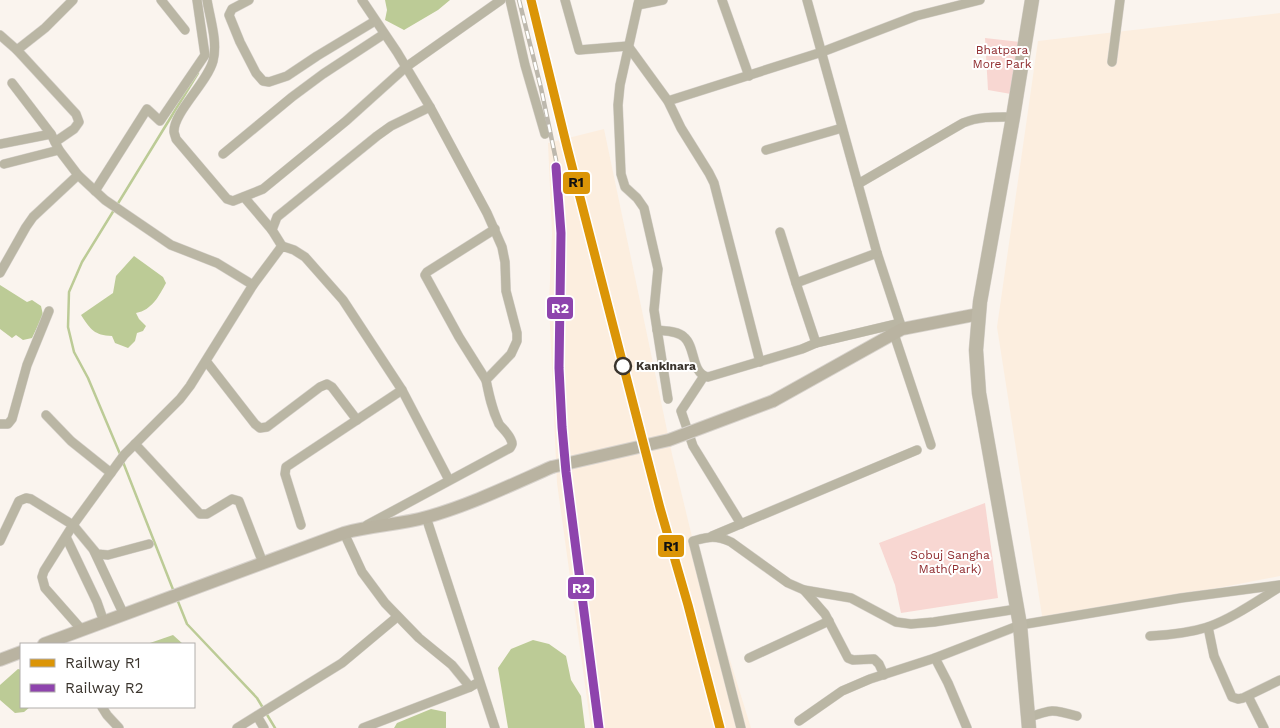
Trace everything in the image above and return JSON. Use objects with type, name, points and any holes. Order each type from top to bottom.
[{"type":"main road","points":[[1028,723],[1020,624],[979,393],[976,350],[978,314],[1032,0]]},
{"type":"main road","points":[[50,643],[68,640],[82,630],[344,533],[362,528],[426,518],[471,502],[552,467],[669,440],[773,401],[898,329],[978,314]]},
{"type":"main road","points":[[0,660],[20,652]]},
{"type":"street","points":[[17,50],[45,28],[73,0]]},
{"type":"street","points":[[161,0],[185,30]]},
{"type":"street","points":[[160,120],[205,55],[197,0]]},
{"type":"street","points":[[207,0],[214,42],[212,63],[208,74],[176,121],[174,132],[176,139],[227,199],[233,201],[259,192],[269,185],[346,121],[406,67],[501,0]]},
{"type":"street","points":[[249,0],[232,9],[229,15],[256,73],[264,82],[287,76],[375,21]]},
{"type":"street","points":[[362,0],[430,107],[495,229],[505,262],[506,291],[517,341],[511,354],[486,380]]},
{"type":"street","points":[[510,0],[525,65],[545,134]]},
{"type":"street","points":[[565,0],[579,50],[628,46]]},
{"type":"street","points":[[663,0],[638,3],[628,46],[618,105],[621,174],[625,188],[641,202],[646,214],[658,269],[653,303],[668,399]]},
{"type":"street","points":[[722,0],[749,76]]},
{"type":"street","points":[[807,0],[932,445]]},
{"type":"street","points":[[668,101],[822,52],[916,16],[980,0]]},
{"type":"street","points":[[1112,62],[1120,0]]},
{"type":"street","points":[[223,154],[292,97],[384,34]]},
{"type":"street","points":[[0,35],[17,50],[78,118],[77,126],[55,142],[4,164]]},
{"type":"street","points":[[628,46],[668,101],[681,128],[714,183],[760,362]]},
{"type":"street","points":[[12,83],[78,175],[95,191],[116,208],[172,245],[217,263],[253,285]]},
{"type":"street","points":[[272,230],[277,217],[366,144],[391,126],[430,107]]},
{"type":"street","points":[[95,191],[147,109],[174,132]]},
{"type":"street","points":[[858,184],[964,123],[986,117],[1013,117]]},
{"type":"street","points":[[766,150],[842,128]]},
{"type":"street","points":[[0,144],[55,142]]},
{"type":"street","points":[[0,272],[33,216],[78,175]]},
{"type":"street","points":[[244,197],[272,230],[282,246],[294,250],[305,257],[336,292],[402,390],[449,480]]},
{"type":"street","points":[[362,528],[449,480],[505,452],[512,444],[496,416],[486,380],[459,337],[425,275],[495,229]]},
{"type":"street","points":[[780,232],[816,343]]},
{"type":"street","points":[[82,630],[45,588],[42,582],[44,571],[73,526],[124,455],[180,399],[253,285],[282,246]]},
{"type":"street","points":[[796,284],[877,253]]},
{"type":"street","points":[[0,424],[8,424],[12,418],[27,365],[49,311]]},
{"type":"street","points":[[657,330],[683,336],[689,344],[699,372],[708,377],[802,350],[816,343],[898,329]]},
{"type":"street","points":[[206,361],[260,428],[267,427],[320,387],[327,384],[332,387],[357,420]]},
{"type":"street","points":[[704,376],[681,411],[693,446],[741,524]]},
{"type":"street","points":[[301,525],[285,474],[286,467],[402,390]]},
{"type":"street","points":[[46,415],[71,441],[111,474]]},
{"type":"street","points":[[135,444],[200,514],[207,514],[232,499],[239,501],[263,563]]},
{"type":"street","points":[[741,728],[693,541],[712,536],[917,450]]},
{"type":"street","points":[[0,541],[18,501],[26,498],[31,499],[73,526],[97,554],[108,555],[149,544]]},
{"type":"street","points":[[426,518],[495,728]]},
{"type":"street","points":[[344,533],[362,572],[397,617],[452,665],[470,687]]},
{"type":"street","points":[[712,536],[731,542],[788,583],[804,590],[851,598],[890,620],[903,624],[934,622],[1017,609]]},
{"type":"street","points":[[66,537],[104,622]]},
{"type":"street","points":[[94,550],[124,615]]},
{"type":"street","points":[[799,721],[835,694],[935,658],[1020,624],[1181,598],[1280,586]]},
{"type":"street","points":[[1150,636],[1208,627],[1242,610],[1280,586]]},
{"type":"street","points":[[804,590],[821,608],[845,653],[851,660],[874,659],[879,664],[884,675]]},
{"type":"street","points":[[237,728],[342,663],[397,617]]},
{"type":"street","points":[[749,658],[828,621]]},
{"type":"street","points":[[1208,627],[1214,656],[1232,697],[1238,699],[1248,696],[1280,680]]},
{"type":"street","points":[[935,658],[948,683],[966,728]]},
{"type":"street","points":[[363,728],[479,682]]},
{"type":"street","points":[[1248,696],[1264,728]]},
{"type":"street","points":[[103,708],[119,728]]},
{"type":"street","points":[[1028,723],[1050,710],[1057,710],[1077,716]]},
{"type":"street","points":[[261,713],[264,728]]},
{"type":"shaded area","points":[[385,0],[450,0],[438,10],[404,30],[385,20],[387,10]]},
{"type":"shaded area","points":[[1280,13],[1280,576],[1043,622],[997,327],[1038,41]]},
{"type":"shaded area","points":[[604,129],[672,454],[693,541],[751,728],[591,728],[557,483],[549,304],[552,233],[548,143]]},
{"type":"shaded area","points":[[134,256],[163,277],[166,283],[151,306],[136,313],[146,326],[143,331],[137,333],[135,341],[128,348],[115,343],[112,336],[94,331],[81,315],[113,293],[116,276]]},
{"type":"shaded area","points":[[0,285],[27,302],[32,300],[41,306],[43,315],[32,338],[23,340],[16,335],[12,338],[0,329]]},
{"type":"shaded area","points":[[173,635],[182,643],[150,643]]},
{"type":"shaded area","points":[[533,640],[549,644],[566,656],[571,680],[581,696],[585,728],[508,728],[498,668],[511,649]]},
{"type":"shaded area","points":[[18,669],[20,670],[20,708],[29,708],[24,712],[15,713],[0,700],[0,685]]},
{"type":"shaded area","points":[[431,709],[446,712],[446,728],[394,728],[397,723]]},
{"type":"green space","name":"Bhatpara More Park","points":[[985,38],[1020,42],[1011,94],[988,90]]},
{"type":"green space","name":"Sobuj Sangha Math(Park)","points":[[985,503],[998,598],[901,613],[895,585],[879,543]]},
{"type":"waterway","points":[[117,205],[198,73]]},
{"type":"waterway","points":[[114,210],[82,262],[69,292],[68,327],[74,352],[88,378],[120,454]]},
{"type":"waterway","points":[[123,462],[174,592]]},
{"type":"waterway","points":[[177,599],[187,624],[257,698],[275,728]]},
{"type":"railway","points":[[519,0],[541,88],[556,160],[561,233],[559,368],[562,427],[566,472],[599,728]]},
{"type":"railway","points":[[531,0],[660,508],[720,728]]},
{"type":"rail line","name":"R1","points":[[531,0],[660,508],[720,728]]},
{"type":"rail line","name":"R2","points":[[556,167],[561,233],[559,368],[562,427],[566,472],[599,728]]},
{"type":"place","name":"Kankinara","points":[[623,366]]}]
